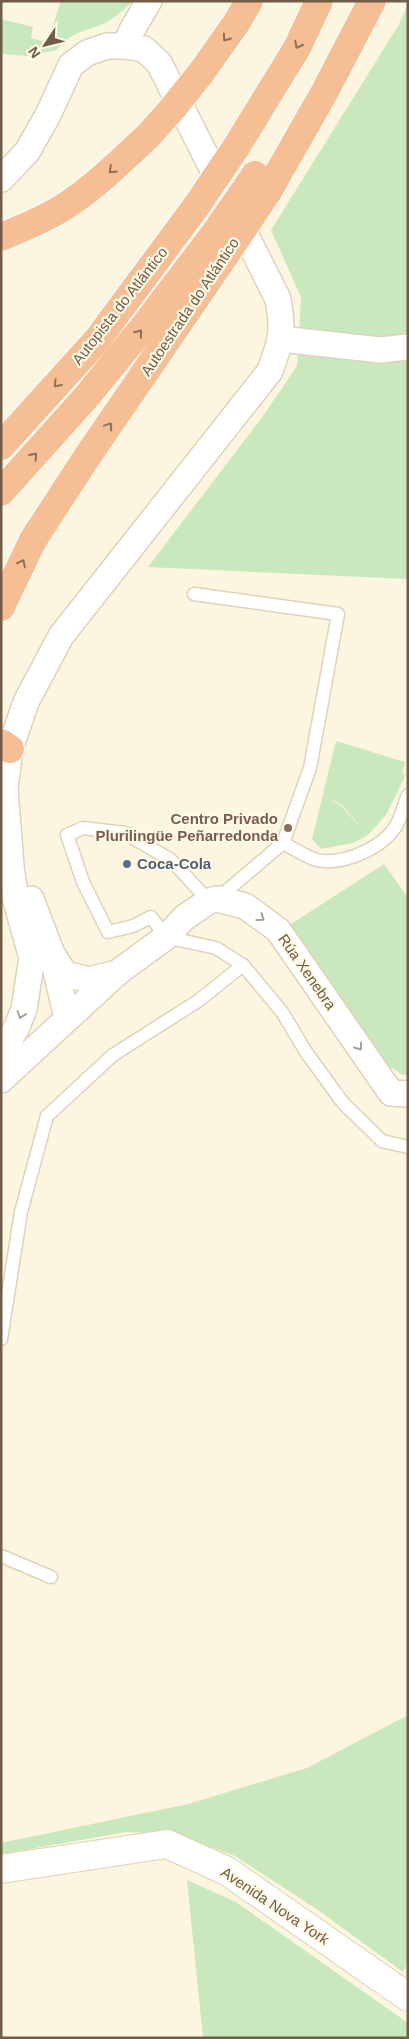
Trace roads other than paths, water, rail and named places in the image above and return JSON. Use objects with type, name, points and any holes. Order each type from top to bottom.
[{"type":"highway","points":[[1,237],[24,228],[64,207],[104,178],[148,136],[201,72],[237,22],[249,1]]},
{"type":"highway","name":"Autopista do Atlántico","points":[[1,446],[96,340],[195,208],[236,149],[297,48],[319,1]]},
{"type":"highway","points":[[261,184],[282,135],[354,1]]},
{"type":"highway","name":"Autoestrada do Atlántico","points":[[1,607],[33,540],[88,457],[221,244],[324,94],[372,1]]},
{"type":"highway","points":[[1,492],[88,395],[145,326],[221,244]]},
{"type":"main road","name":"Avenida Nova York","points":[[42,1863],[167,1844],[227,1871],[408,1997]]},
{"type":"main road","points":[[1,1869],[42,1863]]},
{"type":"main road","points":[[1,1879],[42,1863]]},
{"type":"street","points":[[126,46],[132,30],[149,1]]},
{"type":"street","points":[[1,179],[27,152],[48,115],[71,65],[87,53],[107,46],[126,46],[144,49],[159,63],[278,299],[282,321],[281,339],[270,371],[61,636],[5,746],[5,789],[8,830],[32,901],[42,956],[67,1018]]},
{"type":"street","points":[[281,339],[380,350],[408,347]]},
{"type":"street","points":[[1,1080],[118,973],[166,937],[185,917],[213,900]]},
{"type":"street","name":"Rúa Xenebra","points":[[213,900],[245,906],[278,930],[392,1093],[408,1094]]},
{"type":"street","points":[[42,956],[65,974],[89,980],[118,973]]},
{"type":"street","points":[[2,1051],[16,1029],[42,956]]},
{"type":"street","points":[[2,1051],[22,1043],[67,1018]]},
{"type":"lane","points":[[194,594],[338,614],[310,768],[283,843],[213,900],[170,860],[125,833],[83,828],[67,835],[83,882],[108,932],[133,926],[151,917],[166,937],[216,948],[243,964],[282,1012],[306,1052],[343,1104],[382,1141],[408,1147]]},
{"type":"lane","points":[[283,843],[317,860],[337,860],[356,856],[380,844],[397,825],[408,795]]},
{"type":"lane","points":[[1,1339],[21,1212],[47,1116],[113,1055],[198,1001],[243,964]]},
{"type":"lane","points":[[1,1556],[51,1577]]},
{"type":"place","name":"Centro Privado Plurilingüe Peñarredonda","points":[[288,828]]},
{"type":"place","name":"Coca-Cola","points":[[127,864]]}]
